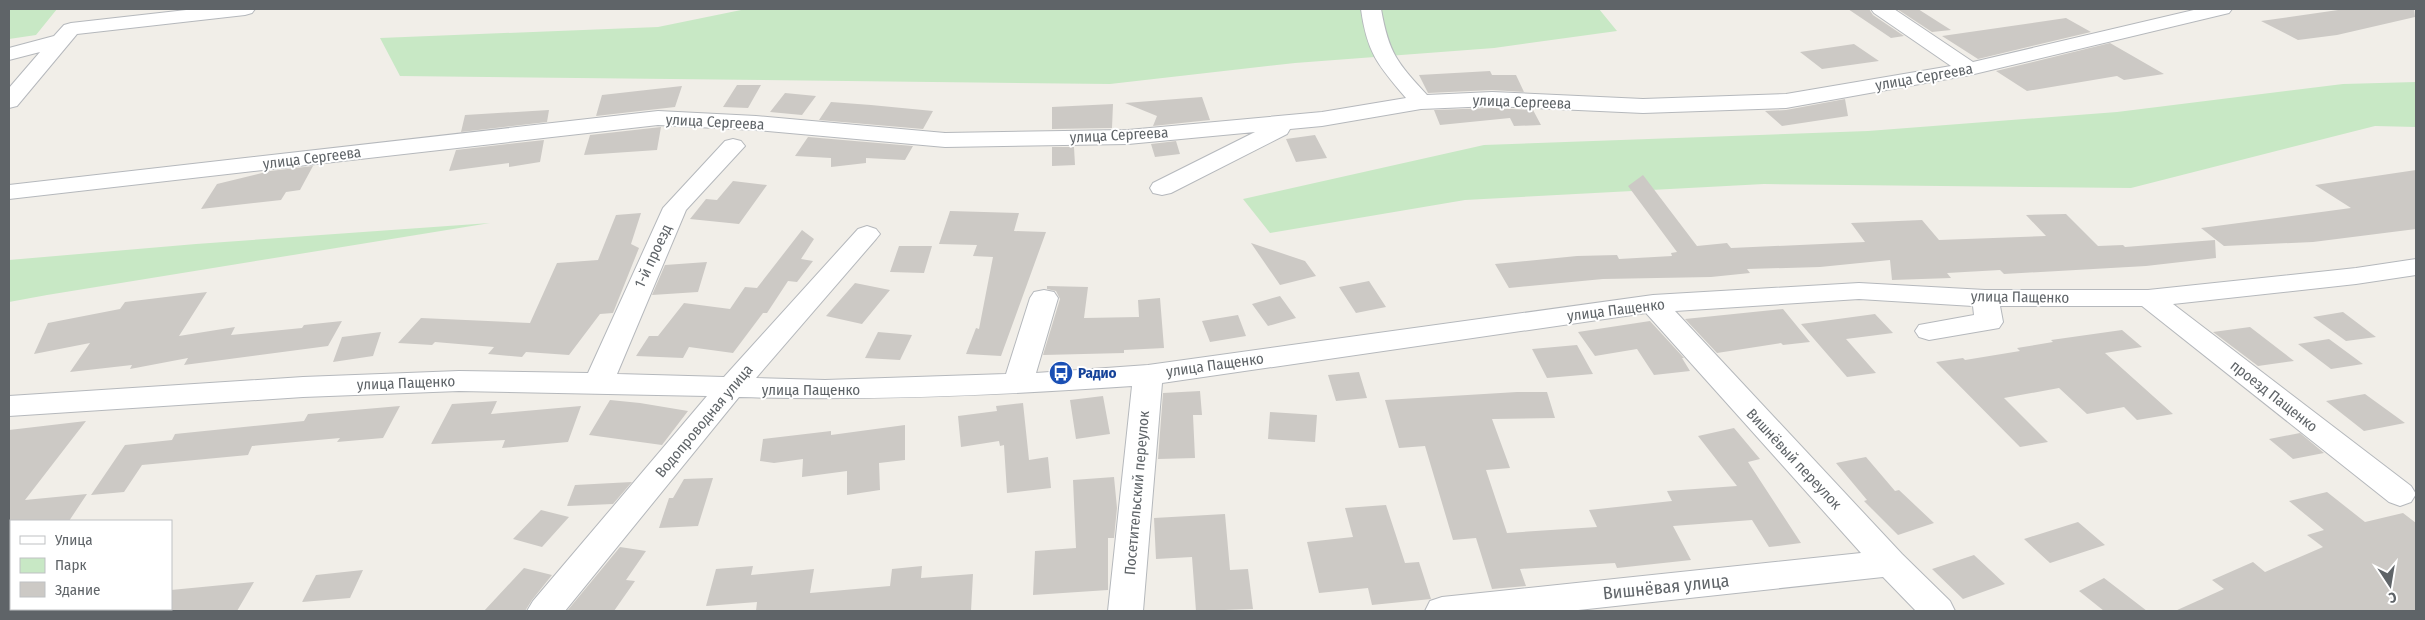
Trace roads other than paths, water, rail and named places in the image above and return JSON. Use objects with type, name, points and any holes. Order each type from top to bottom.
[{"type":"street","points":[[9,54],[65,35],[245,9]]},
{"type":"street","points":[[1371,9],[1374,31],[1386,62],[1421,102]]},
{"type":"street","points":[[1882,9],[1970,70]]},
{"type":"street","name":"улица Сергеева","points":[[9,192],[658,118],[756,124],[945,140],[1128,137],[1322,119],[1421,102],[1492,99],[1643,106],[1786,101],[1970,70],[2222,9]]},
{"type":"street","points":[[9,101],[65,35]]},
{"type":"street","points":[[1162,188],[1294,122]]},
{"type":"street","name":"1-й проезд","points":[[598,383],[675,208],[733,146]]},
{"type":"street","name":"Водопроводная улица","points":[[545,611],[730,389],[867,234]]},
{"type":"street","name":"улица Пащенко","points":[[9,406],[294,388],[459,381],[598,383],[730,389],[898,390],[1018,384],[1148,375],[1652,304],[1859,291],[1985,298],[2148,298],[2356,276],[2416,267]]},
{"type":"street","points":[[1018,384],[1044,298]]},
{"type":"street","points":[[1929,331],[1989,322],[1985,298]]},
{"type":"street","name":"проезд Пащенко","points":[[2148,298],[2400,494]]},
{"type":"street","name":"Вишнёвый переулок","points":[[1652,304],[1890,563],[1938,611]]},
{"type":"street","name":"Посетительский переулок","points":[[1126,611],[1148,375]]},
{"type":"street","name":"Вишнёвая улица","points":[[1442,611],[1890,563]]},
{"type":"place","name":"Радио","points":[[1061,373]]}]
